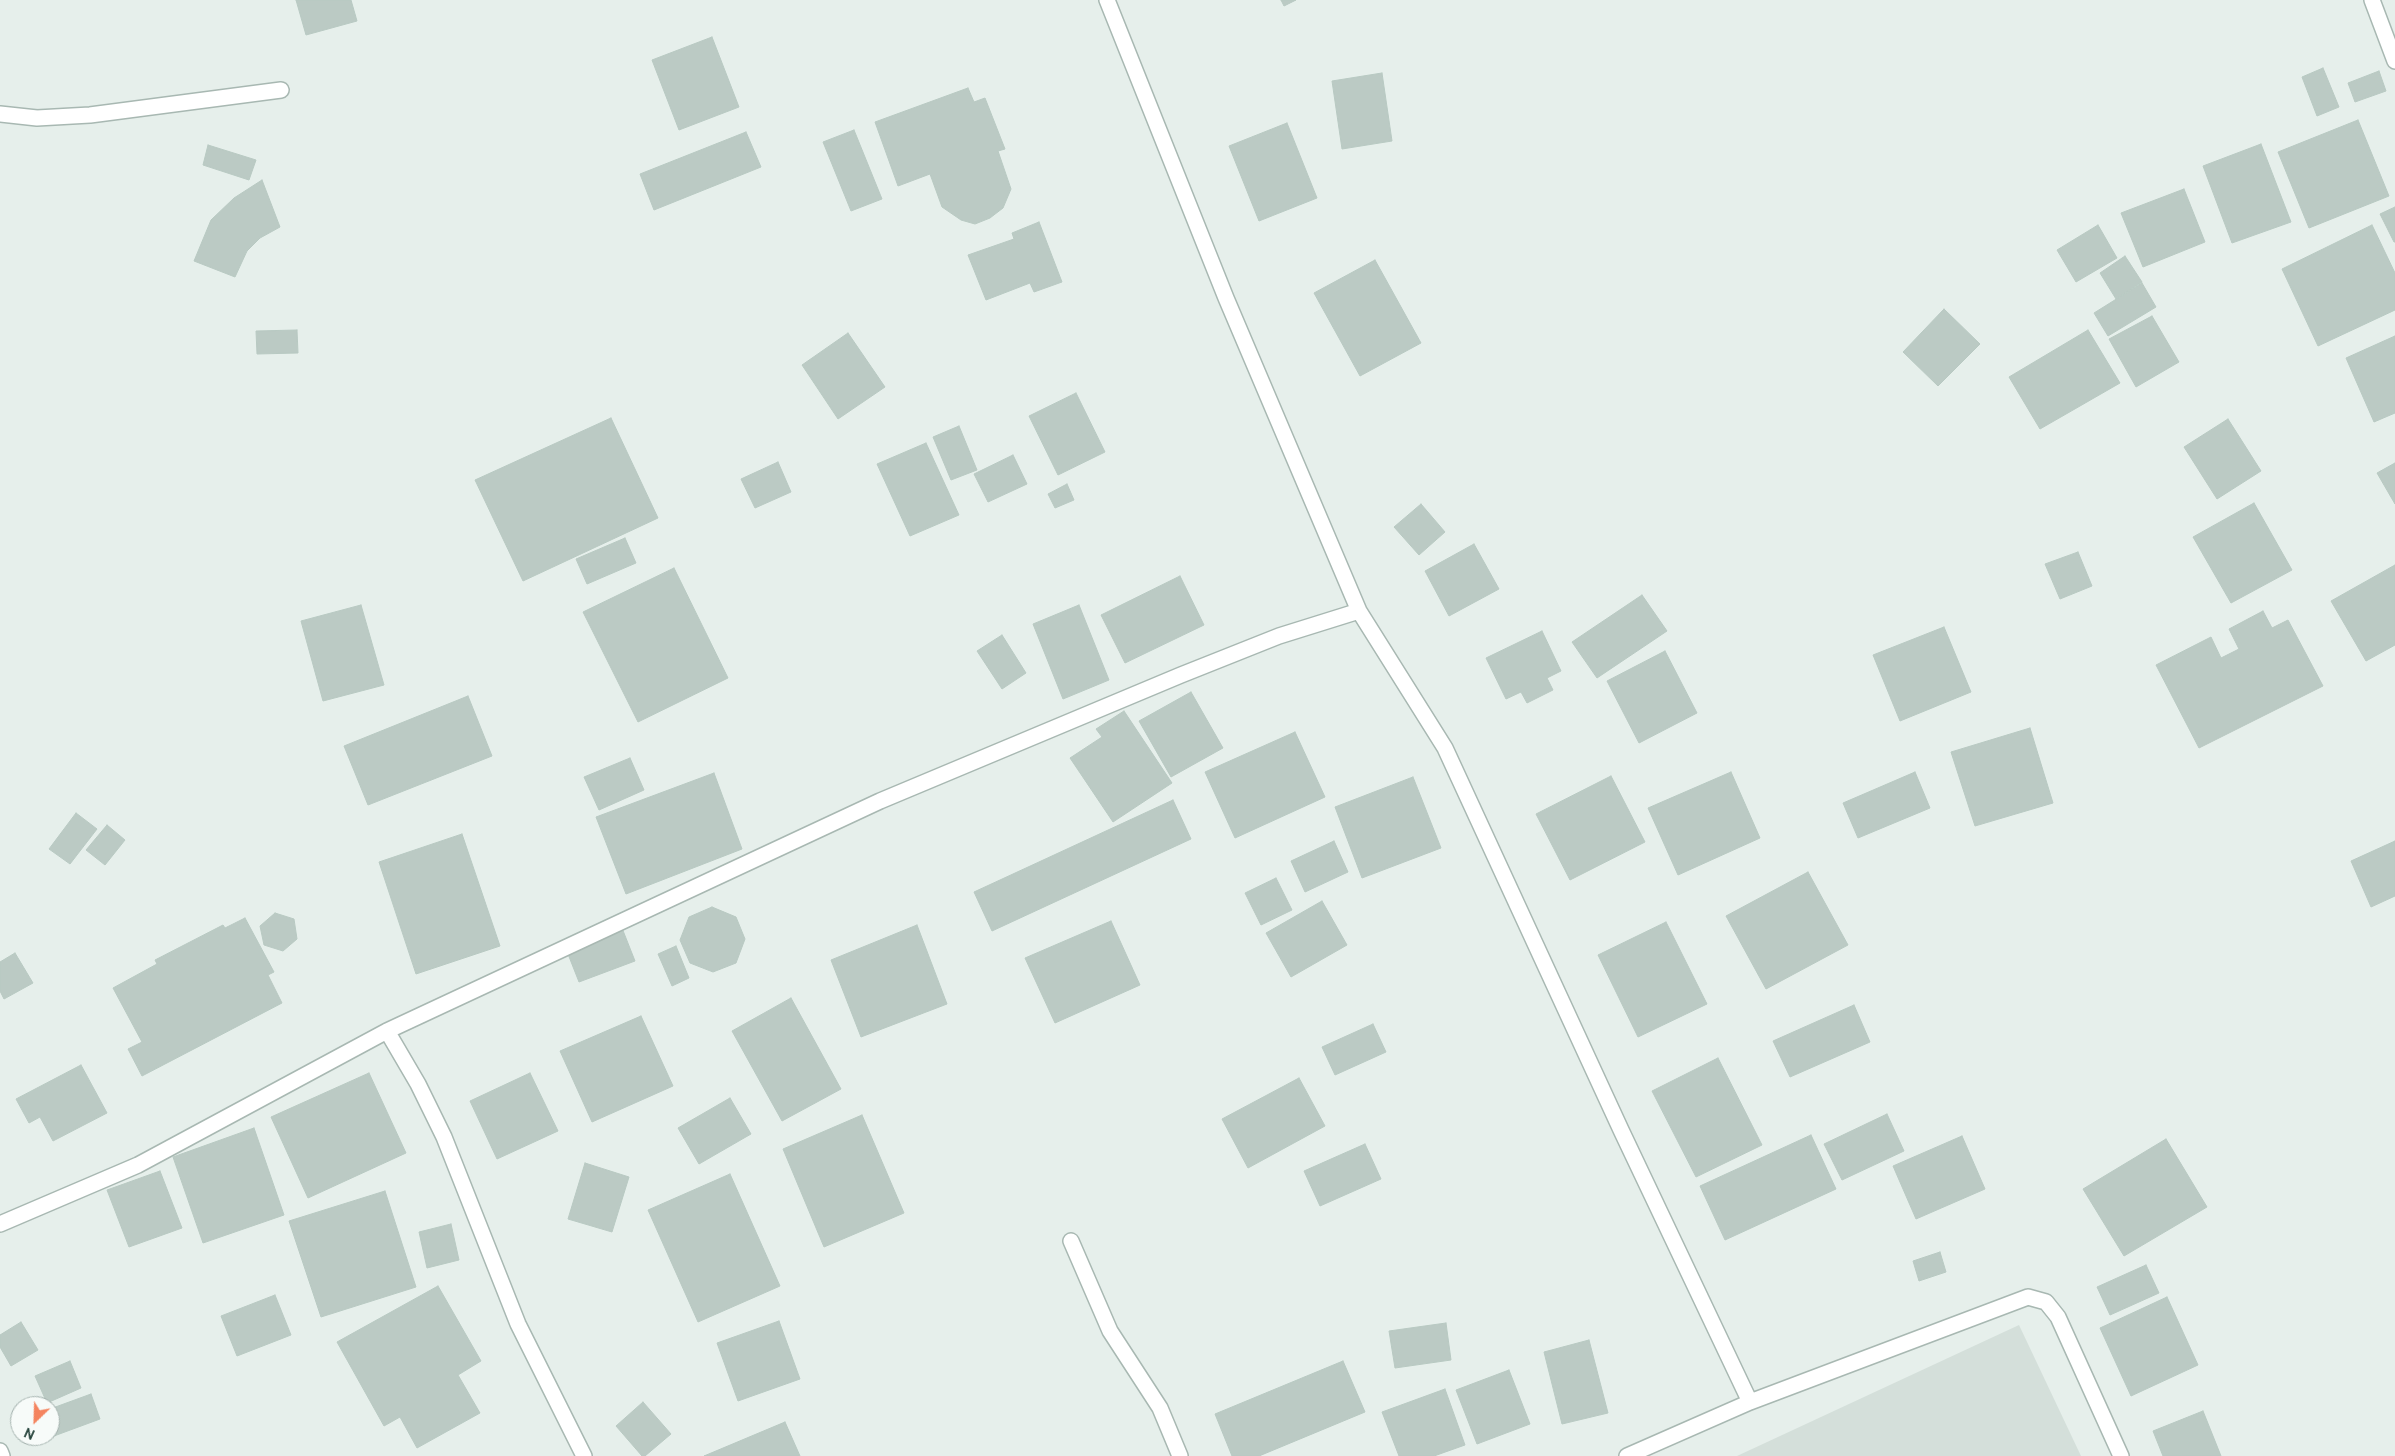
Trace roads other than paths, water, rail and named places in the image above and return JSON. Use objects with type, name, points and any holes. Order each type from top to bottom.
[{"type":"street","points":[[1107,0],[1226,298],[1360,611],[1445,748],[1625,1139],[1750,1402]]},
{"type":"street","points":[[2372,0],[2395,61]]},
{"type":"street","points":[[0,114],[37,118],[90,115],[281,90]]},
{"type":"street","points":[[0,1224],[138,1165],[386,1031],[880,801],[1181,674],[1279,636],[1360,611]]},
{"type":"street","points":[[386,1031],[418,1084],[444,1137],[518,1324],[584,1456]]},
{"type":"street","points":[[1071,1241],[1110,1331],[1160,1408],[1180,1456]]},
{"type":"street","points":[[1627,1456],[1750,1402],[2028,1297],[2046,1302],[2058,1316],[2121,1456]]},
{"type":"street","points":[[0,1451],[2,1456]]}]
